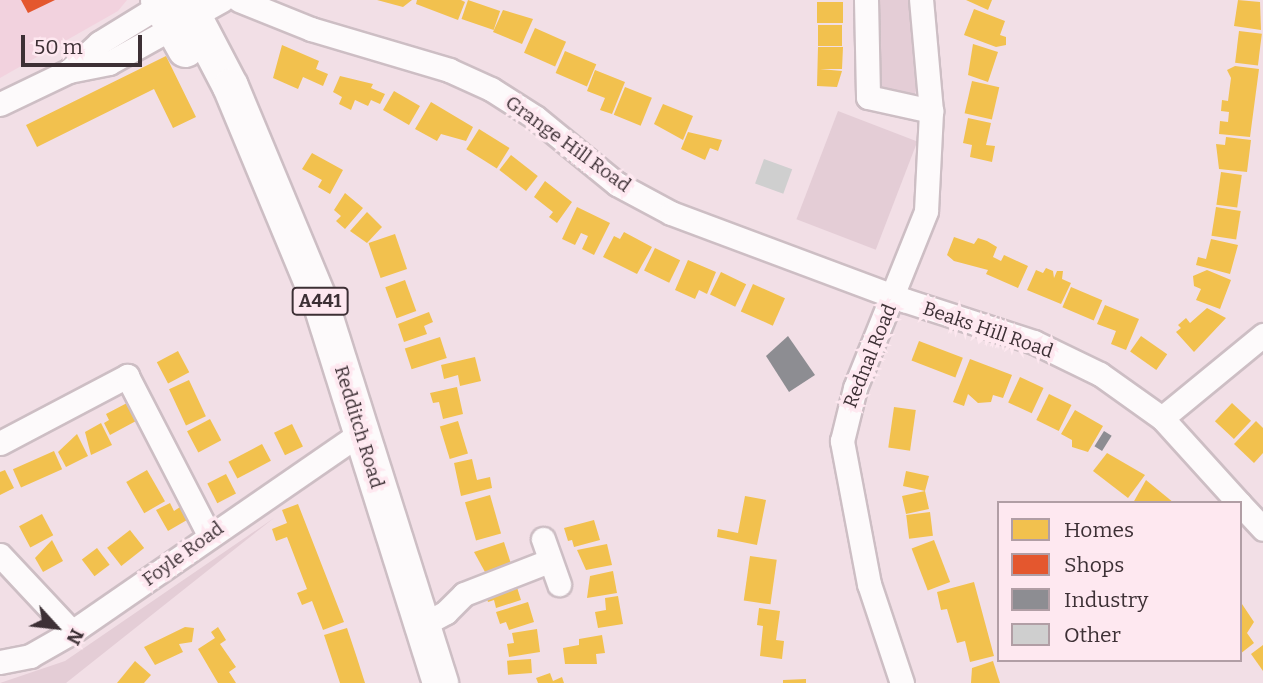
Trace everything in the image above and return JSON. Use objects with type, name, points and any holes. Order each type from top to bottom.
[{"type":"highway","name":"Redditch Road","points":[[180,7],[233,136],[268,174],[321,305],[440,683]]},
{"type":"street","name":"Grange Hill Road","points":[[239,0],[311,29],[449,70],[491,89],[535,117],[617,184],[671,213],[894,295]]},
{"type":"street","points":[[866,0],[868,97],[931,111]]},
{"type":"street","name":"Rednal Road","points":[[902,683],[869,584],[842,441],[846,414],[926,211],[931,111],[921,0]]},
{"type":"street","points":[[0,104],[69,71],[109,63],[180,7]]},
{"type":"street","name":"Beaks Hill Road","points":[[894,295],[1034,342],[1100,374],[1162,418],[1238,501]]},
{"type":"street","points":[[1162,418],[1263,335]]},
{"type":"street","points":[[0,443],[127,376],[209,535]]},
{"type":"street","name":"Foyle Road","points":[[0,662],[30,656],[72,632],[360,433]]},
{"type":"street","name":"Beaks Hill Road","points":[[1242,505],[1263,529]]},
{"type":"street","points":[[543,539],[559,584]]},
{"type":"street","points":[[0,555],[72,632]]},
{"type":"street","points":[[422,625],[446,612],[464,594],[549,561]]},
{"type":"shaded area","points":[[0,0],[127,0],[118,11],[0,78]]},
{"type":"shaded area","points":[[875,0],[910,0],[917,89],[914,96],[878,89]]},
{"type":"shaded area","points":[[838,111],[917,141],[876,250],[796,219]]},
{"type":"shaded area","points":[[274,518],[66,683],[0,683],[65,661]]},
{"type":"building: Homes","points":[[377,0],[412,0],[403,7]]},
{"type":"building: Homes","points":[[417,0],[465,2],[458,20],[416,4]]},
{"type":"building: Homes","points":[[468,0],[500,11],[494,30],[461,19]]},
{"type":"building: Homes","points":[[966,0],[992,0],[988,10]]},
{"type":"building: Homes","points":[[1238,0],[1260,2],[1261,30],[1234,26]]},
{"type":"building: Homes","points":[[817,2],[843,2],[843,23],[817,23]]},
{"type":"building: Homes","points":[[974,9],[1005,21],[1000,35],[1006,37],[1006,45],[996,47],[964,35]]},
{"type":"building: Homes","points":[[503,10],[533,19],[522,44],[493,32]]},
{"type":"building: Homes","points":[[818,25],[842,25],[842,46],[818,46]]},
{"type":"building: Homes","points":[[535,28],[566,42],[555,66],[524,53]]},
{"type":"building: Homes","points":[[1239,31],[1262,34],[1258,66],[1235,63]]},
{"type":"building: Homes","points":[[973,44],[998,52],[988,82],[968,75]]},
{"type":"building: Homes","points":[[282,45],[319,61],[316,69],[328,74],[323,86],[303,77],[298,89],[273,78]]},
{"type":"building: Homes","points":[[818,47],[843,47],[842,69],[820,69],[842,71],[837,87],[817,86]]},
{"type":"building: Homes","points":[[565,51],[596,64],[587,86],[556,73]]},
{"type":"building: Homes","points":[[166,56],[196,117],[173,128],[154,89],[37,147],[26,125]]},
{"type":"building: Homes","points":[[1235,66],[1259,69],[1250,137],[1219,134],[1220,121],[1228,122],[1229,112],[1221,111],[1222,100],[1228,101],[1231,78],[1227,70]]},
{"type":"building: Homes","points":[[595,70],[625,82],[612,114],[600,110],[605,98],[587,91]]},
{"type":"building: Homes","points":[[340,76],[373,84],[371,88],[385,94],[380,104],[371,100],[368,106],[355,100],[351,110],[339,104],[342,97],[333,92]]},
{"type":"building: Homes","points":[[972,81],[999,87],[992,119],[965,113]]},
{"type":"building: Homes","points":[[625,87],[652,98],[641,126],[614,115]]},
{"type":"building: Homes","points":[[394,91],[420,106],[409,125],[383,110]]},
{"type":"building: Homes","points":[[431,102],[473,127],[466,141],[441,134],[437,141],[415,129]]},
{"type":"building: Homes","points":[[663,104],[693,116],[683,140],[654,124]]},
{"type":"building: Homes","points":[[968,118],[991,123],[986,145],[995,146],[992,162],[970,157],[972,145],[963,143]]},
{"type":"building: Homes","points":[[479,129],[510,148],[497,168],[466,149]]},
{"type":"building: Homes","points":[[688,132],[722,140],[718,151],[710,148],[705,160],[681,149]]},
{"type":"building: Homes","points":[[1226,137],[1251,140],[1247,172],[1219,169],[1216,144],[1225,145]]},
{"type":"building: Homes","points":[[312,153],[343,170],[330,194],[318,187],[322,180],[302,169]]},
{"type":"building: Homes","points":[[511,155],[538,176],[526,191],[499,170]]},
{"type":"building: Homes","points":[[1221,172],[1242,175],[1237,208],[1216,205]]},
{"type":"building: Homes","points":[[545,181],[572,202],[557,223],[549,217],[553,212],[534,197]]},
{"type":"building: Homes","points":[[345,193],[363,208],[345,229],[336,221],[341,216],[334,210]]},
{"type":"building: Homes","points":[[577,207],[610,223],[594,255],[582,249],[588,236],[581,233],[575,245],[562,239]]},
{"type":"building: Homes","points":[[1216,207],[1241,211],[1236,240],[1211,236]]},
{"type":"building: Homes","points":[[367,212],[382,227],[367,243],[350,231]]},
{"type":"building: Homes","points":[[624,232],[652,247],[637,274],[603,257],[614,236],[620,239]]},
{"type":"building: Homes","points":[[395,234],[407,269],[381,278],[369,243]]},
{"type":"building: Homes","points":[[954,237],[974,244],[978,238],[987,241],[997,247],[993,257],[1001,261],[1004,255],[1028,266],[1018,288],[986,274],[988,270],[954,261],[947,255]]},
{"type":"building: Homes","points":[[1211,239],[1238,245],[1230,274],[1196,265],[1198,257],[1206,259]]},
{"type":"building: Homes","points":[[655,248],[680,260],[669,283],[644,270]]},
{"type":"building: Homes","points":[[688,260],[716,272],[707,294],[699,290],[695,299],[675,290]]},
{"type":"building: Homes","points":[[1046,268],[1053,271],[1054,278],[1057,271],[1063,271],[1062,279],[1071,283],[1061,304],[1027,290],[1036,270],[1043,273]]},
{"type":"building: Homes","points":[[1207,270],[1231,280],[1220,309],[1196,300],[1201,289],[1194,286],[1193,276]]},
{"type":"building: Homes","points":[[721,272],[746,284],[735,307],[710,294]]},
{"type":"building: Homes","points":[[405,280],[416,311],[397,318],[385,287]]},
{"type":"building: Homes","points":[[753,284],[785,298],[773,326],[741,311]]},
{"type":"building: Homes","points":[[1071,287],[1102,300],[1094,321],[1062,307]]},
{"type":"building: Homes","points":[[1105,305],[1139,319],[1126,350],[1111,344],[1116,331],[1097,324]]},
{"type":"building: Homes","points":[[1207,308],[1226,318],[1194,352],[1176,332],[1181,328],[1178,325],[1186,318],[1190,323]]},
{"type":"building: Homes","points":[[429,312],[433,322],[424,326],[427,334],[404,342],[398,324]]},
{"type":"building: Homes","points":[[1141,336],[1167,354],[1156,370],[1130,352]]},
{"type":"building: Homes","points":[[440,337],[447,358],[412,369],[405,348]]},
{"type":"building: Homes","points":[[919,341],[963,358],[955,377],[911,361]]},
{"type":"building: Homes","points":[[178,351],[189,372],[168,383],[157,362]]},
{"type":"building: Homes","points":[[475,357],[481,381],[460,386],[458,375],[444,379],[441,365]]},
{"type":"building: Homes","points":[[970,359],[1012,375],[1003,398],[993,395],[991,402],[978,403],[968,394],[964,406],[953,402]]},
{"type":"building: Homes","points":[[1020,377],[1044,388],[1032,413],[1008,402]]},
{"type":"building: Homes","points":[[189,380],[206,416],[186,426],[169,389]]},
{"type":"building: Homes","points":[[457,387],[463,414],[443,419],[439,402],[433,403],[430,393]]},
{"type":"building: Homes","points":[[1049,394],[1071,405],[1059,431],[1036,420]]},
{"type":"building: Homes","points":[[127,403],[136,421],[110,435],[104,423],[109,420],[106,414]]},
{"type":"building: Homes","points":[[1232,403],[1251,421],[1234,439],[1215,421]]},
{"type":"building: Homes","points":[[894,407],[916,410],[910,451],[888,448]]},
{"type":"building: Homes","points":[[1075,410],[1103,426],[1088,452],[1072,447],[1072,440],[1061,434]]},
{"type":"building: Homes","points":[[210,419],[221,440],[198,452],[187,431]]},
{"type":"building: Homes","points":[[458,421],[468,454],[450,459],[440,427]]},
{"type":"building: Homes","points":[[1256,421],[1263,428],[1263,453],[1254,463],[1234,444]]},
{"type":"building: Homes","points":[[101,423],[112,445],[91,455],[85,432]]},
{"type":"building: Homes","points":[[292,424],[303,446],[285,455],[274,433]]},
{"type":"building: Homes","points":[[77,434],[88,456],[66,467],[58,452]]},
{"type":"building: Homes","points":[[262,444],[271,461],[237,479],[228,462]]},
{"type":"building: Homes","points":[[54,451],[62,469],[21,488],[13,469]]},
{"type":"building: Homes","points":[[1107,453],[1145,475],[1128,498],[1093,471]]},
{"type":"building: Homes","points":[[472,459],[477,480],[490,477],[492,488],[461,496],[454,463]]},
{"type":"building: Homes","points":[[5,470],[14,488],[0,495],[0,472]]},
{"type":"building: Homes","points":[[147,470],[165,501],[144,513],[126,482]]},
{"type":"building: Homes","points":[[906,471],[929,476],[925,491],[903,486]]},
{"type":"building: Homes","points":[[226,474],[236,494],[217,503],[207,484]]},
{"type":"building: Homes","points":[[1146,480],[1172,501],[1134,501]]},
{"type":"building: Homes","points":[[925,491],[929,509],[906,514],[902,496]]},
{"type":"building: Homes","points":[[490,495],[501,533],[476,541],[465,502]]},
{"type":"building: Homes","points":[[745,496],[766,500],[757,545],[717,537],[718,529],[738,533]]},
{"type":"building: Homes","points":[[170,503],[174,511],[180,507],[187,520],[168,531],[156,510]]},
{"type":"building: Homes","points":[[298,504],[344,622],[323,630],[312,601],[302,605],[297,593],[307,589],[287,537],[276,541],[272,529],[287,523],[282,510]]},
{"type":"building: Homes","points":[[930,512],[933,536],[909,539],[906,515]]},
{"type":"building: Homes","points":[[42,514],[53,535],[30,547],[19,526]]},
{"type":"building: Homes","points":[[594,520],[600,540],[574,547],[572,540],[568,541],[564,528]]},
{"type":"building: Homes","points":[[130,530],[144,548],[121,566],[107,548]]},
{"type":"building: Homes","points":[[52,540],[63,561],[43,572],[35,558]]},
{"type":"building: Homes","points":[[934,540],[950,582],[928,591],[912,549]]},
{"type":"building: Homes","points":[[504,542],[511,564],[485,572],[474,552]]},
{"type":"building: Homes","points":[[607,544],[612,565],[586,570],[577,550]]},
{"type":"building: Homes","points":[[97,548],[110,565],[94,576],[82,559]]},
{"type":"building: Homes","points":[[750,556],[777,560],[770,604],[744,601]]},
{"type":"building: Homes","points":[[613,571],[617,593],[587,598],[590,576]]},
{"type":"building: Homes","points":[[515,581],[521,600],[496,608],[494,600],[488,602],[484,590]]},
{"type":"building: Homes","points":[[974,582],[994,656],[970,662],[965,641],[957,643],[947,609],[941,610],[937,592]]},
{"type":"building: Homes","points":[[618,596],[623,624],[598,628],[595,612],[606,610],[605,598]]},
{"type":"building: Homes","points":[[528,602],[534,622],[509,630],[506,622],[500,624],[496,612]]},
{"type":"building: Homes","points":[[1242,604],[1254,622],[1247,633],[1254,643],[1242,652]]},
{"type":"building: Homes","points":[[759,608],[780,611],[776,640],[784,641],[782,659],[760,656],[763,626],[757,625]]},
{"type":"building: Homes","points":[[185,627],[194,628],[192,642],[179,644],[183,652],[155,665],[144,647]]},
{"type":"building: Homes","points":[[218,627],[226,640],[220,644],[236,667],[229,672],[236,683],[218,683],[198,649],[215,638],[211,632]]},
{"type":"building: Homes","points":[[347,628],[365,683],[340,683],[324,635]]},
{"type":"building: Homes","points":[[537,629],[540,652],[509,657],[507,644],[514,643],[512,633]]},
{"type":"building: Homes","points":[[602,635],[605,653],[596,654],[597,664],[565,664],[563,648],[579,645],[579,639]]},
{"type":"building: Homes","points":[[1263,645],[1263,671],[1251,654]]},
{"type":"building: Homes","points":[[531,659],[532,673],[508,675],[507,661]]},
{"type":"building: Homes","points":[[135,661],[151,675],[144,683],[117,683]]},
{"type":"building: Homes","points":[[993,661],[1000,683],[971,683],[972,668]]},
{"type":"building: Homes","points":[[550,673],[553,681],[562,677],[564,683],[538,683],[536,678]]},
{"type":"building: Homes","points":[[806,679],[806,683],[783,683],[783,680]]},
{"type":"building: Shops","points":[[21,0],[55,0],[28,13]]},
{"type":"building: Industry","points":[[788,336],[815,375],[789,392],[766,356]]},
{"type":"building: Industry","points":[[1104,431],[1112,436],[1102,451],[1094,446]]},
{"type":"building: Other","points":[[764,159],[792,169],[783,194],[755,183]]}]
